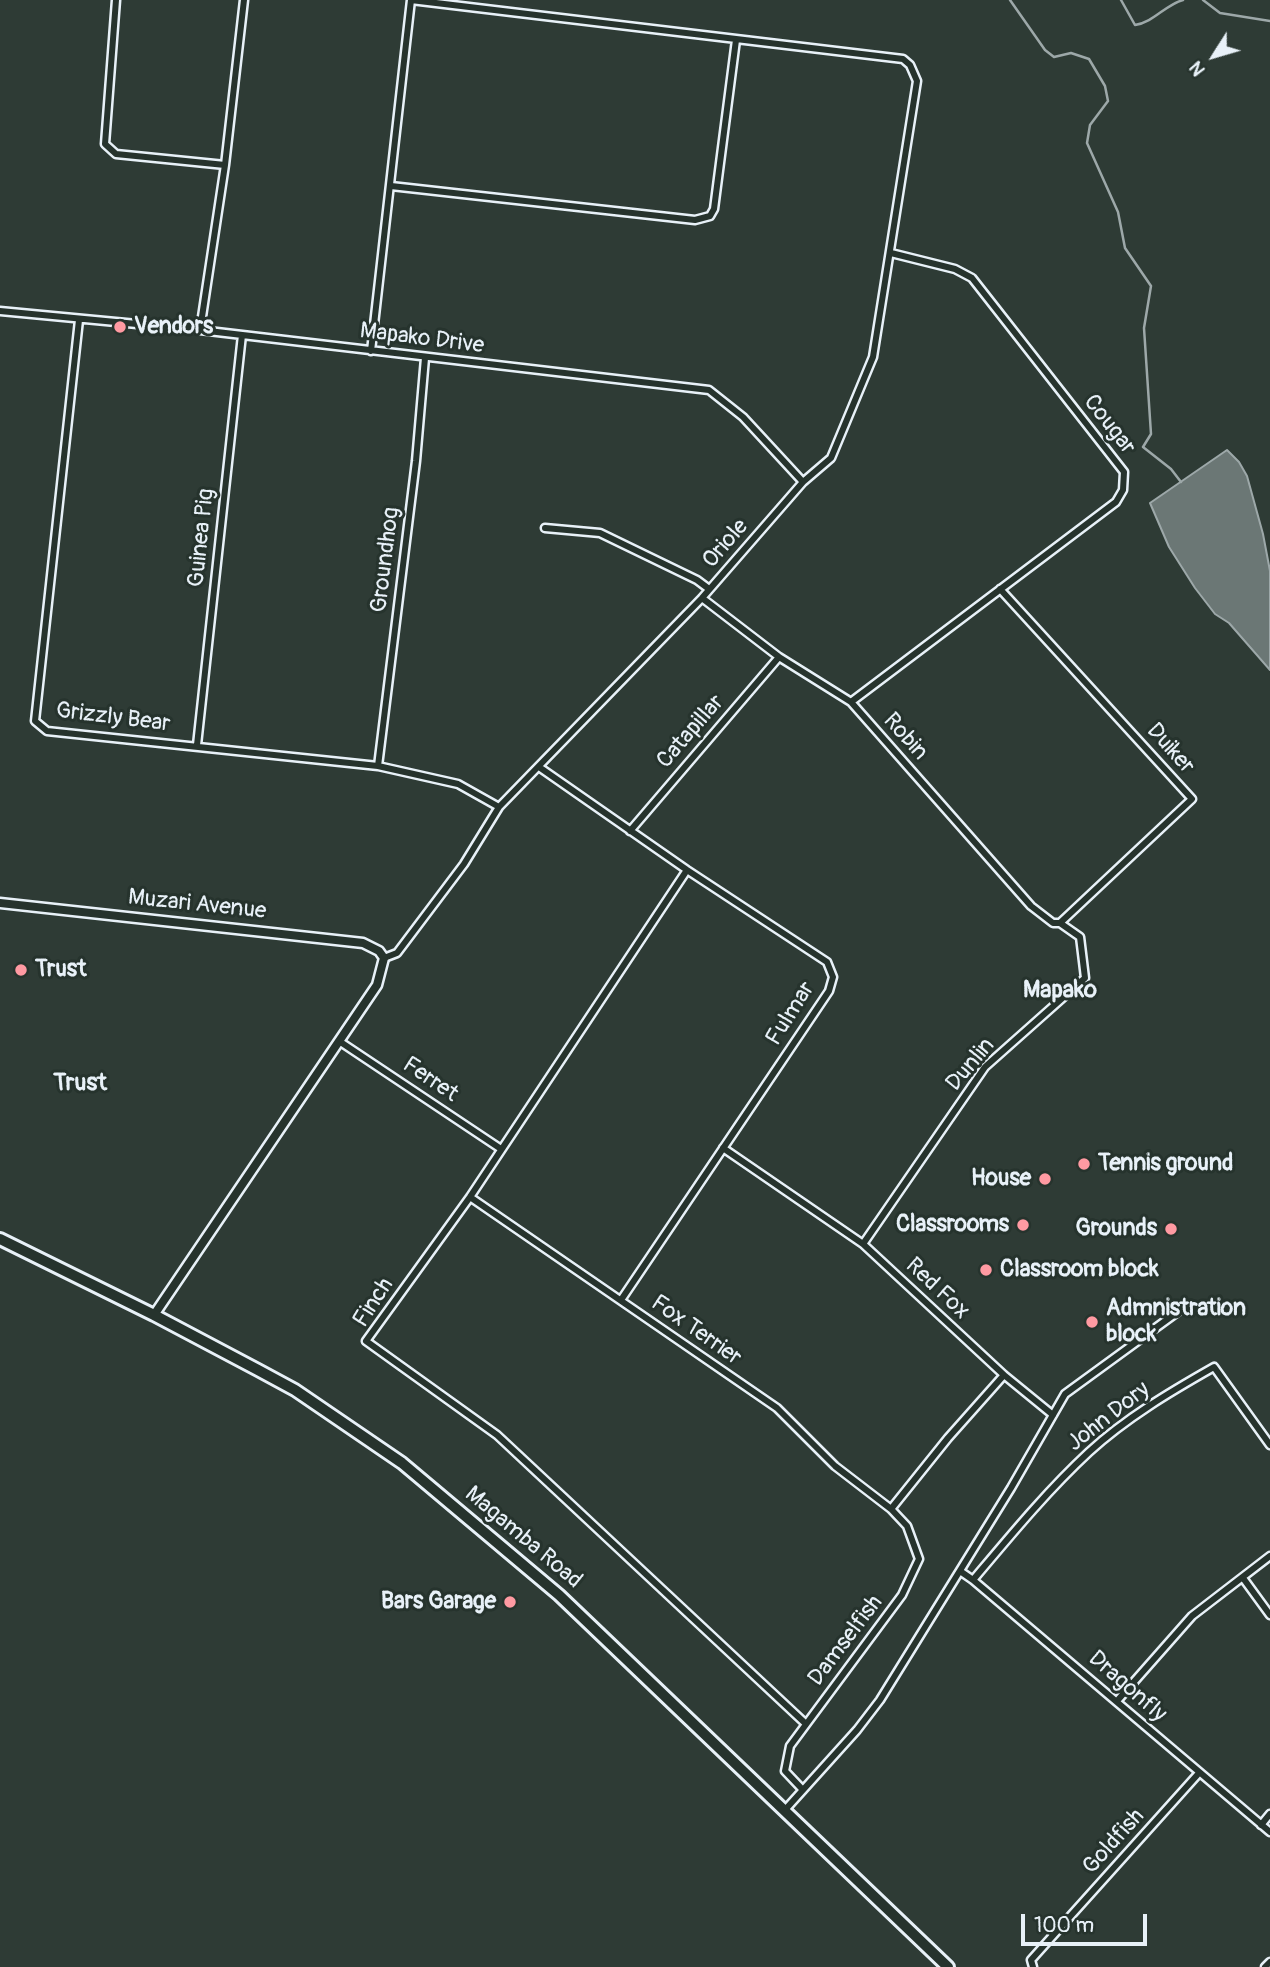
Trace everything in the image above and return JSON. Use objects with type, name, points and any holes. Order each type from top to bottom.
[{"type":"highway","name":"Magamba Road","points":[[0,1239],[154,1315],[295,1391],[402,1463],[559,1595],[947,1967]]},
{"type":"street","points":[[116,0],[105,145],[116,154],[225,165]]},
{"type":"street","points":[[200,330],[225,165],[244,0]]},
{"type":"street","points":[[371,351],[411,0],[736,40],[714,209],[710,216],[695,220],[391,186]]},
{"type":"street","name":"Oriole","points":[[384,958],[397,953],[464,864],[499,807],[702,598],[803,482],[831,458],[873,357],[916,81],[910,65],[903,59],[736,40]]},
{"type":"street","name":"Cougar","points":[[851,702],[1116,502],[1123,490],[1124,472],[972,278],[955,269],[891,253]]},
{"type":"street","name":"Mapako Drive","points":[[0,311],[200,330],[709,390],[743,417],[803,482]]},
{"type":"street","name":"Grizzly Bear","points":[[79,320],[35,721],[47,731],[378,766],[458,784],[499,807]]},
{"type":"street","name":"Guinea Pig","points":[[197,745],[242,335]]},
{"type":"street","name":"Groundhog","points":[[378,766],[416,461],[425,358]]},
{"type":"street","points":[[545,528],[600,533],[698,580],[709,589]]},
{"type":"street","name":"Duiker","points":[[1000,589],[1192,799],[1060,923]]},
{"type":"street","name":"Robin","points":[[702,598],[779,657],[851,702],[1031,906],[1053,923],[1060,923]]},
{"type":"street","name":"Catapillar","points":[[630,831],[779,657]]},
{"type":"street","name":"Fulmar","points":[[540,767],[687,870],[827,962],[832,977],[829,991],[621,1300]]},
{"type":"street","name":"Finch","points":[[687,870],[470,1196],[366,1341],[497,1435],[806,1724]]},
{"type":"street","name":"Muzari Avenue","points":[[0,903],[363,943],[379,951],[384,958]]},
{"type":"street","name":"Dunlin","points":[[863,1244],[985,1067],[1085,978],[1080,937],[1060,923]]},
{"type":"street","points":[[154,1315],[377,985],[384,958]]},
{"type":"street","name":"Ferret","points":[[339,1041],[501,1149]]},
{"type":"street","name":"Red Fox","points":[[723,1148],[863,1244],[1004,1375],[1053,1415]]},
{"type":"street","name":"Fox Terrier","points":[[470,1196],[778,1408],[835,1466],[891,1509]]},
{"type":"street","points":[[784,1811],[857,1730],[880,1700],[1066,1394],[1183,1308]]},
{"type":"street","name":"John Dory","points":[[973,1580],[1033,1509],[1090,1451],[1153,1402],[1214,1367],[1270,1445]]},
{"type":"street","points":[[891,1509],[948,1438],[1004,1375]]},
{"type":"street","name":"Damselfish","points":[[803,1790],[785,1771],[790,1746],[902,1595],[919,1559],[908,1526],[891,1509]]},
{"type":"street","points":[[1117,1700],[1192,1616],[1270,1556]]},
{"type":"street","name":"Dragonfly","points":[[960,1571],[1117,1700],[1270,1832]]},
{"type":"street","points":[[1243,1578],[1270,1615]]},
{"type":"street","name":"Goldfish","points":[[1033,1967],[1031,1960],[1199,1773]]},
{"type":"street","points":[[1261,1825],[1270,1814]]},
{"type":"street","points":[[1265,1967],[1270,1962]]},
{"type":"shaded area","points":[[1227,450],[1239,462],[1247,476],[1263,534],[1270,571],[1270,670],[1229,623],[1215,614],[1195,588],[1169,547],[1150,503]]},
{"type":"waterway","points":[[1010,0],[1045,50],[1054,57],[1071,53],[1089,59],[1105,86],[1108,101],[1090,125],[1087,143],[1118,212],[1125,248],[1151,286],[1144,328],[1151,434],[1143,447],[1171,469],[1181,482]]},
{"type":"waterway","points":[[1121,0],[1135,25],[1148,21],[1183,0]]},
{"type":"waterway","points":[[1203,0],[1220,13],[1270,21]]},
{"type":"place","name":"Vendors","points":[[120,327]]},
{"type":"place","name":"Trust","points":[[21,970]]},
{"type":"place","name":"Tennis ground","points":[[1084,1164]]},
{"type":"place","name":"House","points":[[1045,1179]]},
{"type":"place","name":"Classrooms","points":[[1023,1225]]},
{"type":"place","name":"Grounds","points":[[1171,1229]]},
{"type":"place","name":"Classroom block","points":[[986,1270]]},
{"type":"place","name":"Admnistration block","points":[[1092,1322]]},
{"type":"place","name":"Bars Garage","points":[[510,1602]]},
{"type":"district","name":"Mapako","points":[[1060,991]]},
{"type":"district","name":"Trust","points":[[80,1084]]}]
